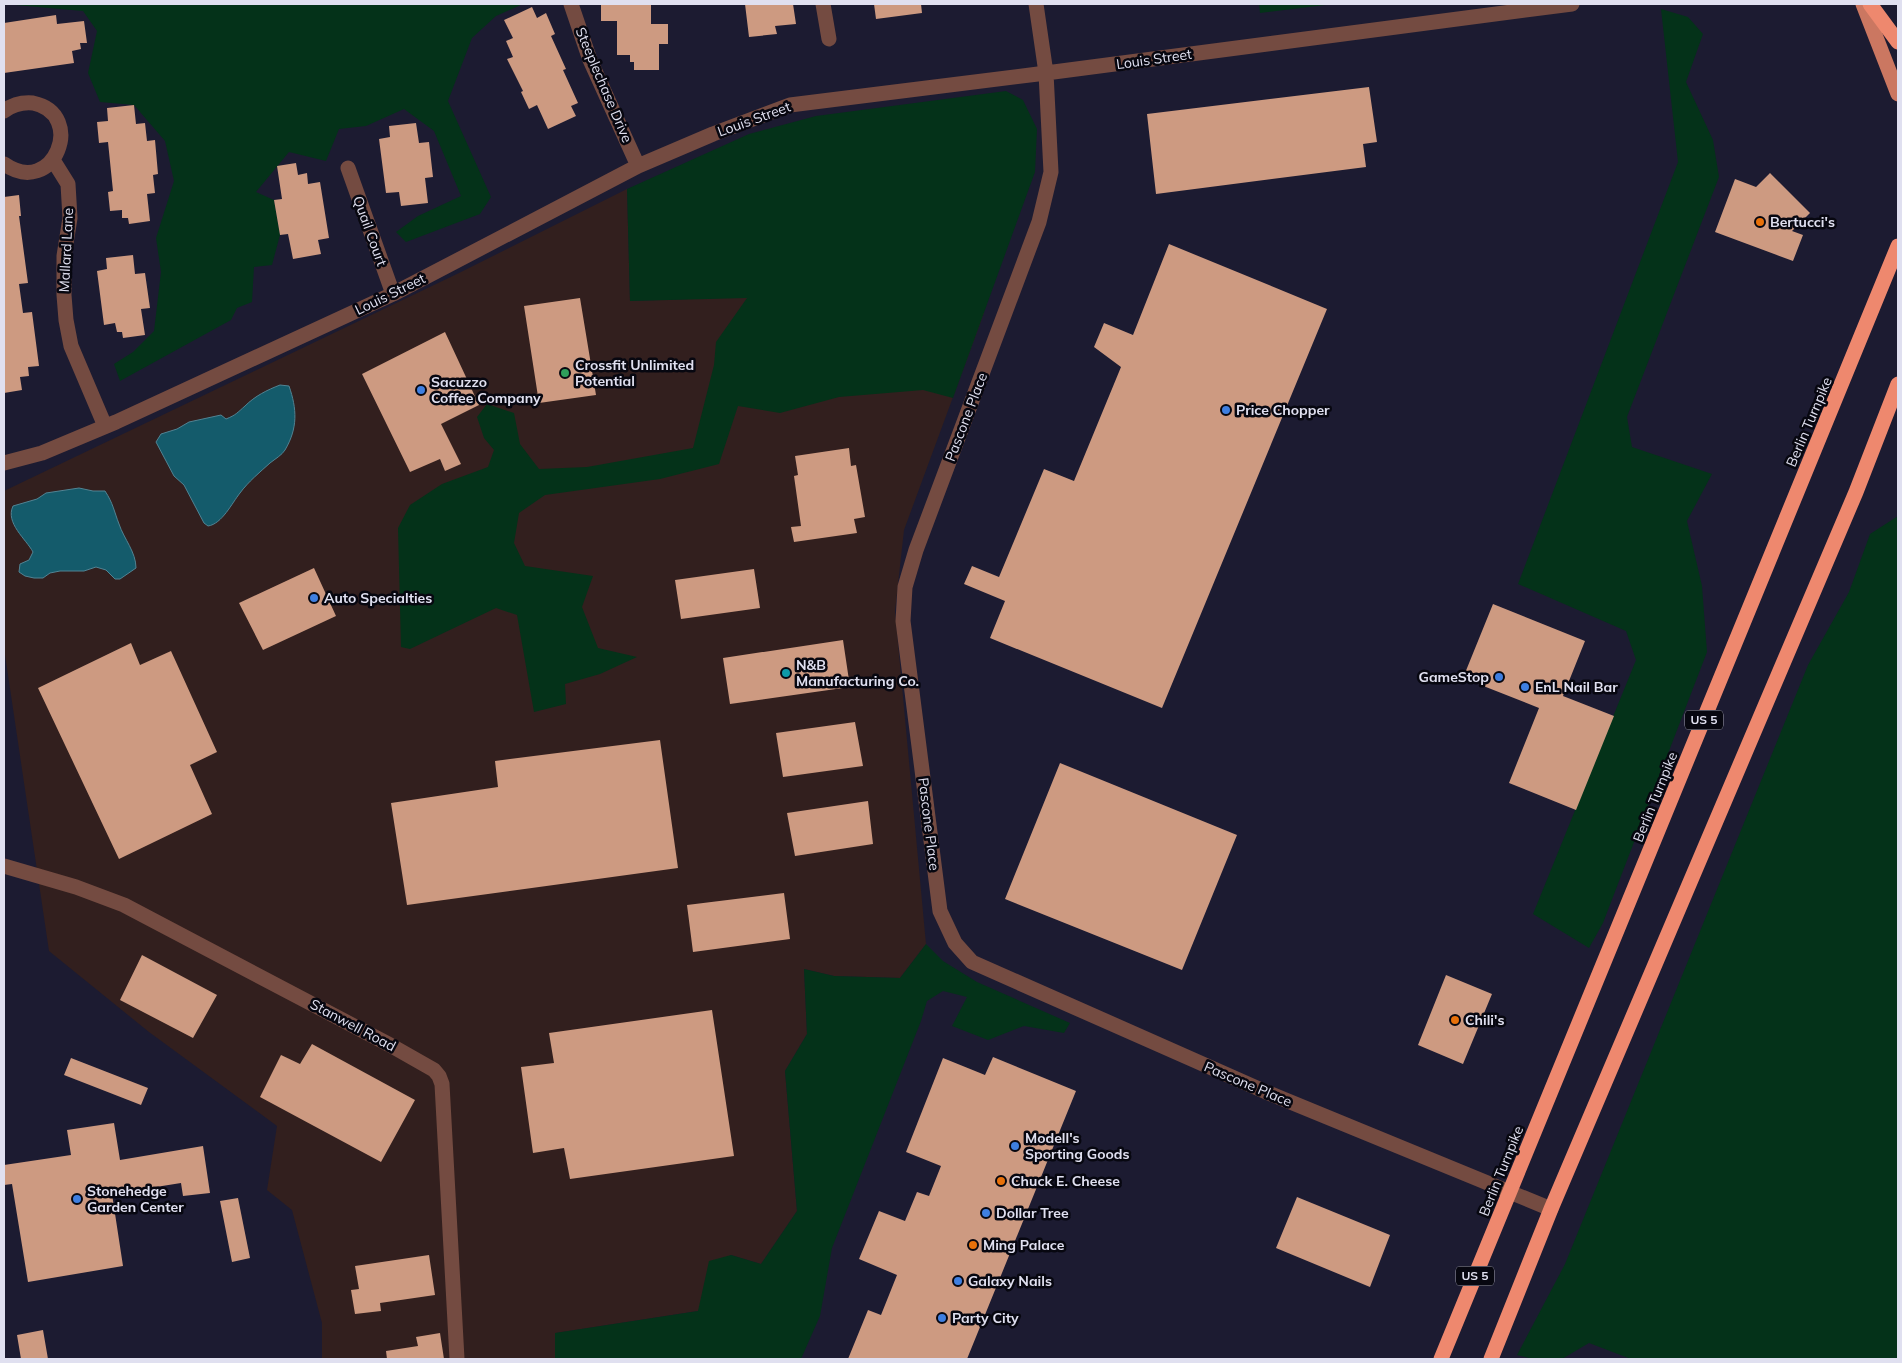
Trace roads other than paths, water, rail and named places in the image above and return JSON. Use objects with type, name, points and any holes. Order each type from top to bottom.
[{"type":"highway","points":[[1870,4],[1898,42]]},
{"type":"highway","name":"Berlin Turnpike","points":[[1440,1359],[1898,246]]},
{"type":"highway","points":[[1491,1359],[1551,1209],[1856,492],[1898,384]]},
{"type":"main road","points":[[1863,4],[1898,94]]},
{"type":"street","name":"Steeplechase Drive","points":[[571,4],[590,60],[638,166]]},
{"type":"street","points":[[823,4],[829,39]]},
{"type":"street","name":"Pascone Place","points":[[1036,4],[1046,73],[1051,172],[1039,222],[916,550],[905,587],[904,625],[940,910],[955,943],[972,962],[1266,1092],[1551,1209]]},
{"type":"street","name":"Louis Street","points":[[4,463],[42,453],[105,426],[393,294],[638,166],[790,104],[1046,73],[1572,4]]},
{"type":"street","points":[[4,111],[16,104],[28,102],[38,104],[56,118],[60,128],[60,145],[53,160],[45,167],[34,172],[23,172],[12,169],[4,164]]},
{"type":"street","name":"Mallard Lane","points":[[53,160],[68,184],[70,218],[64,256],[64,295],[69,337],[71,346],[105,426]]},
{"type":"street","name":"Quail Court","points":[[348,168],[393,294]]},
{"type":"street","name":"Stanwell Road","points":[[4,866],[76,887],[124,905],[434,1070],[442,1084],[457,1359]]},
{"type":"water","points":[[280,385],[289,386],[295,411],[292,434],[285,450],[254,477],[218,521],[208,526],[204,523],[184,485],[174,476],[156,442],[161,434],[177,429],[189,422],[221,415],[226,419],[229,418],[257,396]]},
{"type":"water","points":[[79,488],[105,491],[132,551],[136,568],[120,579],[115,579],[106,570],[96,567],[84,571],[50,573],[43,578],[25,576],[19,572],[20,564],[29,560],[33,552],[14,525],[11,512],[13,506],[37,499],[46,493]]},
{"type":"place","name":"Bertucci's","points":[[1760,222]]},
{"type":"place","name":"Crossfit Unlimited Potential","points":[[565,373]]},
{"type":"place","name":"Sacuzzo Coffee Company","points":[[421,390]]},
{"type":"place","name":"Price Chopper","points":[[1226,410]]},
{"type":"place","name":"Auto Specialties","points":[[314,598]]},
{"type":"place","name":"N&B Manufacturing Co.","points":[[786,673]]},
{"type":"place","name":"GameStop","points":[[1499,677]]},
{"type":"place","name":"EnL Nail Bar","points":[[1525,687]]},
{"type":"place","name":"Chili's","points":[[1455,1020]]},
{"type":"place","name":"Modell's Sporting Goods","points":[[1015,1146]]},
{"type":"place","name":"Chuck E. Cheese","points":[[1001,1181]]},
{"type":"place","name":"Stonehedge Garden Center","points":[[77,1199]]},
{"type":"place","name":"Dollar Tree","points":[[986,1213]]},
{"type":"place","name":"Ming Palace","points":[[973,1245]]},
{"type":"place","name":"Galaxy Nails","points":[[958,1281]]},
{"type":"place","name":"Party City","points":[[942,1318]]}]
